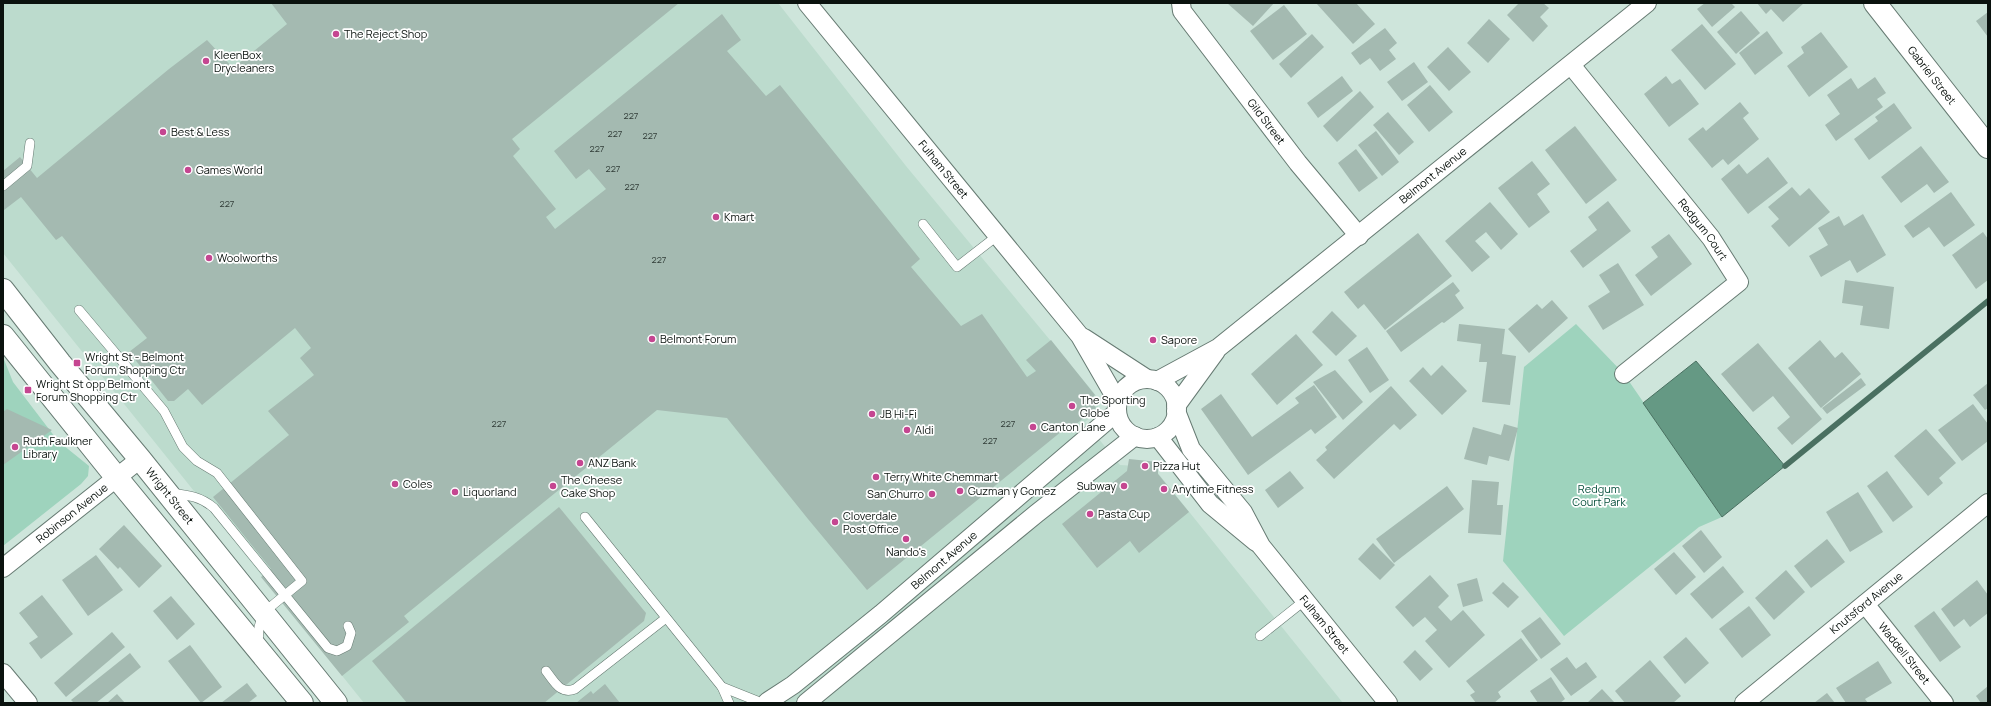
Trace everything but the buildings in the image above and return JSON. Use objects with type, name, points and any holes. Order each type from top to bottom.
[{"type":"street","name":"Fulham Street","points":[[807,3],[1080,336],[1118,407]]},
{"type":"street","name":"Gild Street","points":[[1181,3],[1182,11],[1201,37],[1298,163],[1358,236]]},
{"type":"street","name":"Belmont Avenue","points":[[761,702],[793,685],[881,614],[1118,407],[1122,393],[1129,386],[1137,381],[1152,380],[1218,348],[1648,3]]},
{"type":"street","name":"Gabriel Street","points":[[1875,3],[1988,147]]},
{"type":"street","name":"Redgum Court","points":[[1571,65],[1711,238],[1740,282],[1624,374]]},
{"type":"street","name":"Wright Street","points":[[5,298],[140,459],[166,493],[271,606],[336,703]]},
{"type":"street","points":[[3,336],[117,478],[302,703]]},
{"type":"street","name":"Fulham Street","points":[[1080,336],[1152,380]]},
{"type":"street","name":"Belmont Avenue","points":[[1158,437],[1171,427],[1176,408],[1218,348]]},
{"type":"street","points":[[1152,380],[1170,391],[1176,408]]},
{"type":"street","points":[[1118,407],[1120,422],[1126,430],[1134,436],[1150,439],[1158,437]]},
{"type":"street","name":"Fulham Street","points":[[1176,408],[1191,449],[1243,512],[1261,546],[1388,703]]},
{"type":"street","name":"Belmont Avenue","points":[[806,703],[1036,514],[1134,436]]},
{"type":"street","name":"Fulham Street","points":[[1158,437],[1210,504],[1261,546]]},
{"type":"street","name":"Robinson Avenue","points":[[3,568],[140,459]]},
{"type":"street","name":"Knutsford Avenue","points":[[1744,703],[1988,503]]},
{"type":"street","name":"Waddell Street","points":[[1865,604],[1944,703]]},
{"type":"street","points":[[3,673],[28,703]]},
{"type":"lane","points":[[3,186],[27,166],[30,143]]},
{"type":"lane","points":[[923,224],[957,267],[997,236]]},
{"type":"lane","points":[[79,310],[164,411],[183,447],[197,461],[217,473],[302,580],[271,606],[259,627],[258,649]]},
{"type":"lane","points":[[166,493],[192,495],[205,500],[221,516],[328,648],[337,651],[347,646],[351,633],[348,626]]},
{"type":"lane","points":[[585,517],[722,687],[729,703]]},
{"type":"lane","points":[[1260,636],[1304,601]]},
{"type":"lane","points":[[546,671],[561,689],[569,691],[575,689],[666,618]]},
{"type":"lane","points":[[722,687],[761,702]]},
{"type":"shaded area","points":[[3,3],[778,3],[906,166],[1098,398],[1098,411],[1085,422],[1120,465],[1153,467],[1343,703],[364,703],[3,253]]},
{"type":"shaded area","points":[[1696,361],[1785,466],[1722,517],[1643,403]]},
{"type":"green space","name":"Redgum Court Park","points":[[1576,324],[1624,374],[1722,517],[1699,527],[1564,636],[1503,561],[1524,367]]},
{"type":"green space","points":[[3,357],[13,382],[58,441],[89,466],[88,476],[81,484],[3,546]]},
{"type":"waterway","points":[[1785,466],[1988,301]]},
{"type":"place","name":"The Reject Shop","points":[[336,34]]},
{"type":"place","name":"KleenBox Drycleaners","points":[[206,61]]},
{"type":"place","name":"Best & Less","points":[[163,132]]},
{"type":"place","name":"Games World","points":[[188,170]]},
{"type":"place","name":"Kmart","points":[[716,217]]},
{"type":"place","name":"Woolworths","points":[[209,258]]},
{"type":"place","name":"Belmont Forum","points":[[652,339]]},
{"type":"place","name":"Sapore","points":[[1153,340]]},
{"type":"place","name":"Wright St - Belmont Forum Shopping Ctr","points":[[77,363]]},
{"type":"place","name":"Wright St opp Belmont Forum Shopping Ctr","points":[[28,390]]},
{"type":"place","name":"The Sporting Globe","points":[[1072,406]]},
{"type":"place","name":"JB Hi-Fi","points":[[872,414]]},
{"type":"place","name":"Canton Lane","points":[[1033,427]]},
{"type":"place","name":"Aldi","points":[[907,430]]},
{"type":"place","name":"Ruth Faulkner Library","points":[[15,447]]},
{"type":"place","name":"ANZ Bank","points":[[580,463]]},
{"type":"place","name":"Pizza Hut","points":[[1145,466]]},
{"type":"place","name":"Terry White Chemmart","points":[[876,477]]},
{"type":"place","name":"Coles","points":[[395,484]]},
{"type":"place","name":"The Cheese Cake Shop","points":[[553,486]]},
{"type":"place","name":"Subway","points":[[1124,486]]},
{"type":"place","name":"Anytime Fitness","points":[[1164,489]]},
{"type":"place","name":"Guzman y Gomez","points":[[960,491]]},
{"type":"place","name":"Liquorland","points":[[455,492]]},
{"type":"place","name":"San Churro","points":[[932,494]]},
{"type":"place","name":"Pasta Cup","points":[[1090,514]]},
{"type":"place","name":"Cloverdale Post Office","points":[[835,522]]},
{"type":"place","name":"Nando's","points":[[906,539]]}]
